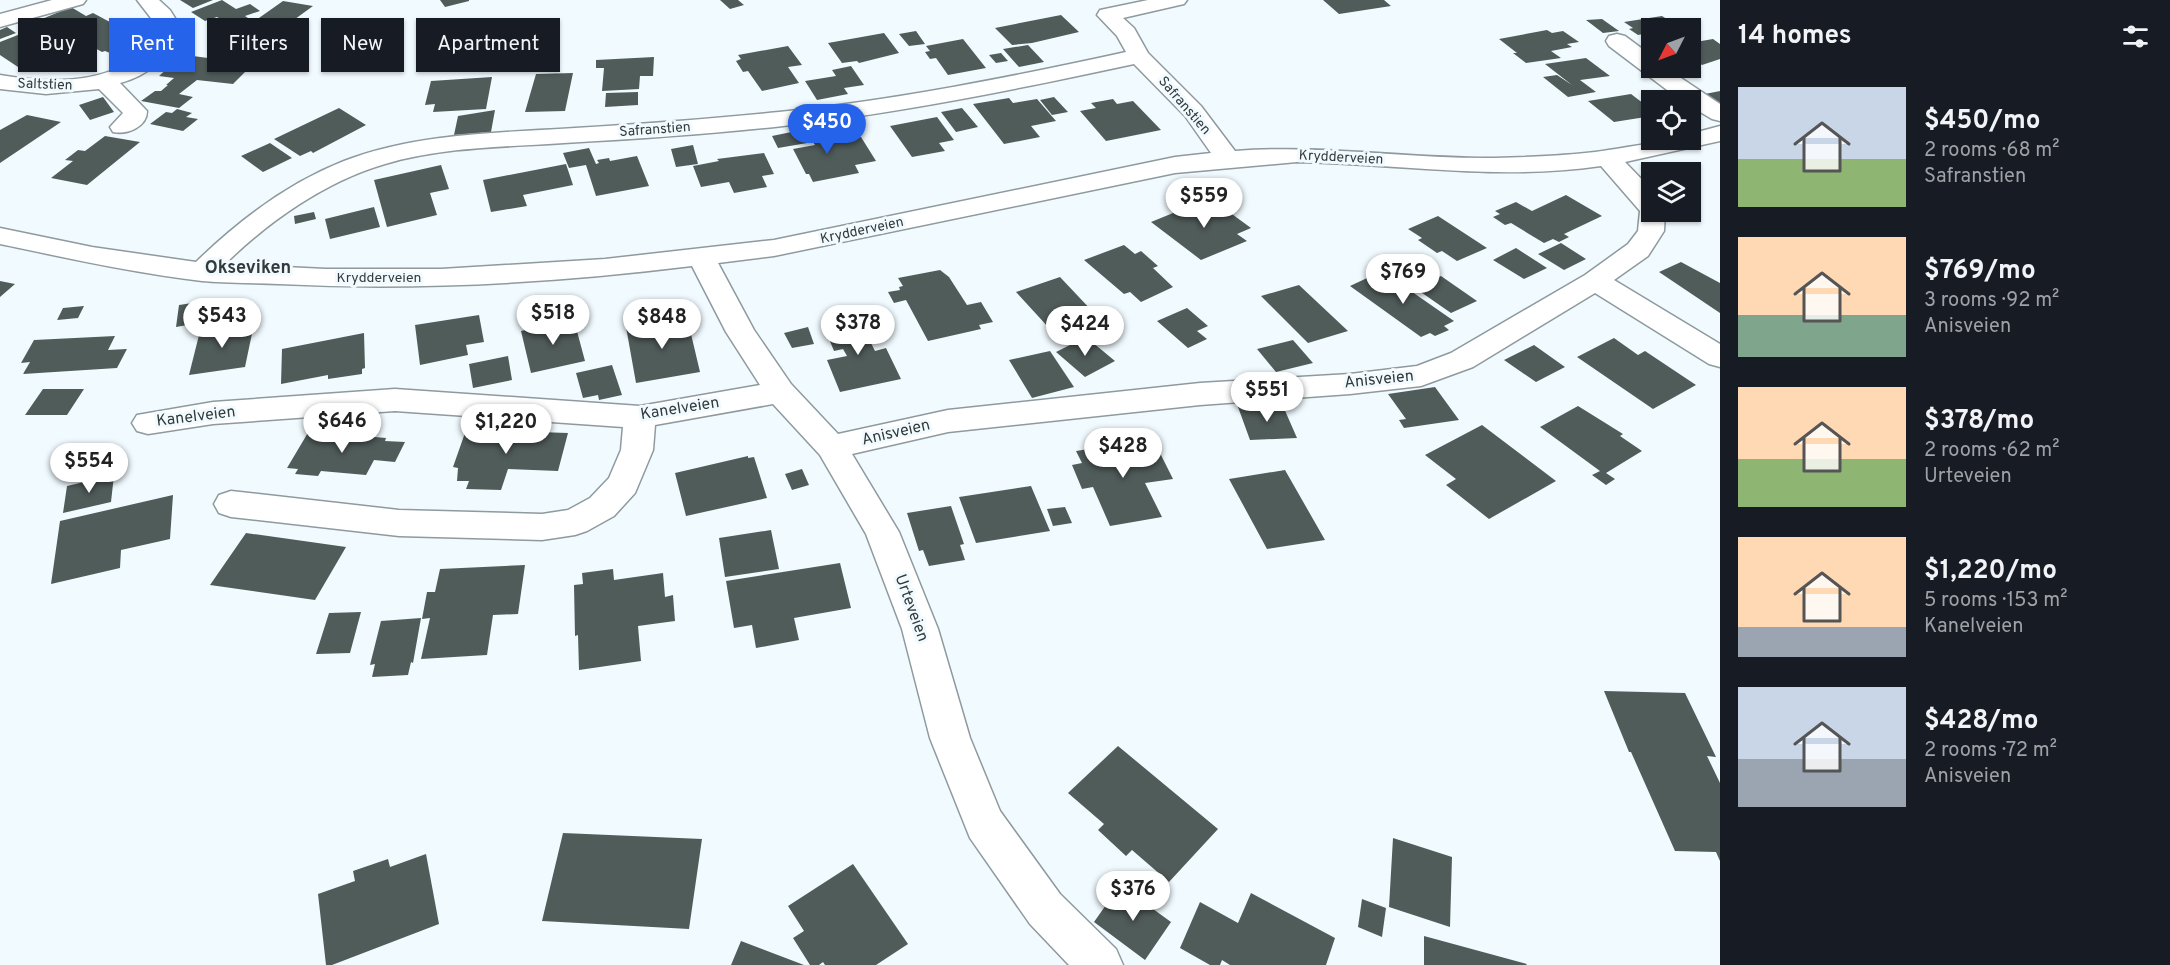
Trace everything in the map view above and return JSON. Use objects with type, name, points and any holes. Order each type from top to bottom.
[{"type":"street","points":[[0,21],[76,0]]},
{"type":"street","name":"Saltstien","points":[[0,82],[44,87],[75,86],[104,81],[125,74],[148,62],[166,47],[172,31],[162,15],[147,0]]},
{"type":"street","name":"Safranstien","points":[[1177,0],[1108,15],[1126,33],[1139,56],[1193,111],[1227,158]]},
{"type":"street","points":[[1617,41],[1641,59]]},
{"type":"street","name":"Safranstien","points":[[202,272],[222,251],[250,229],[303,193],[340,172],[402,151],[489,141],[678,129],[773,120],[1058,74],[1139,56]]},
{"type":"street","points":[[1666,78],[1720,114]]},
{"type":"street","points":[[104,81],[135,111],[135,116],[122,127]]},
{"type":"street","name":"Krydderveien","points":[[0,236],[92,255],[202,272],[326,278],[441,278],[604,268],[685,253],[774,248],[1175,165],[1227,158],[1299,155],[1450,164],[1518,165],[1608,159],[1654,151],[1720,133]]},
{"type":"street","name":"Anisveien","points":[[1608,159],[1641,194]]},
{"type":"street","name":"Anisveien","points":[[831,447],[948,421],[1200,394],[1350,384],[1421,376],[1462,360],[1595,281],[1638,250],[1651,231],[1651,222]]},
{"type":"street","name":"Urteveien","points":[[685,253],[780,392],[831,447],[882,532],[920,630],[950,738],[985,824],[1045,909],[1100,965]]},
{"type":"street","points":[[1595,281],[1720,357]]},
{"type":"street","name":"Kanelveien","points":[[148,423],[213,413],[395,400],[640,417],[780,392]]},
{"type":"street","points":[[231,504],[399,523],[542,527],[575,522],[602,507],[623,484],[638,450],[640,417]]},
{"type":"building","points":[[180,0],[213,0],[193,8]]},
{"type":"building","points":[[222,0],[236,9],[250,4],[260,11],[245,16],[248,18],[217,17],[207,18],[205,21],[191,12]]},
{"type":"building","points":[[440,0],[469,0],[469,1],[445,7]]},
{"type":"building","points":[[720,0],[738,0],[744,5],[730,9]]},
{"type":"building","points":[[1323,0],[1384,0],[1391,6],[1339,14]]},
{"type":"building","points":[[283,1],[313,6],[296,18],[259,18]]},
{"type":"building","points":[[71,7],[86,16],[93,13],[109,22],[109,53],[97,49],[97,18],[44,18]]},
{"type":"building","points":[[1061,15],[1079,32],[1032,43],[1012,45],[995,28]]},
{"type":"building","points":[[1602,19],[1619,31],[1603,33],[1586,20]]},
{"type":"building","points":[[1641,19],[1641,34],[1629,29],[1633,28],[1624,22]]},
{"type":"building","points":[[7,27],[16,33],[0,39],[0,30]]},
{"type":"building","points":[[1547,30],[1552,33],[1563,31],[1579,42],[1567,44],[1572,47],[1551,51],[1561,58],[1526,63],[1499,39]]},
{"type":"building","points":[[916,31],[925,44],[909,46],[899,34]]},
{"type":"building","points":[[884,33],[899,53],[859,63],[857,61],[842,63],[828,43]]},
{"type":"building","points":[[18,35],[18,67],[0,55],[0,42]]},
{"type":"building","points":[[963,39],[986,68],[948,75],[936,58],[930,59],[925,52],[930,51],[926,46]]},
{"type":"building","points":[[1713,39],[1720,44],[1720,59],[1701,64],[1701,41]]},
{"type":"building","points":[[1028,45],[1044,62],[1019,67],[1003,49]]},
{"type":"building","points":[[788,46],[802,65],[788,67],[799,83],[762,91],[748,71],[743,72],[736,61],[741,59],[738,55]]},
{"type":"building","points":[[1001,53],[1008,61],[996,63],[989,55]]},
{"type":"building","points":[[195,56],[207,58],[207,72],[245,72],[233,84],[197,80],[179,94],[193,97],[179,108],[141,101],[155,91],[161,91],[174,78],[159,76],[163,72],[195,72]]},
{"type":"building","points":[[654,57],[653,76],[640,76],[639,89],[602,91],[604,68],[596,68],[596,60]]},
{"type":"building","points":[[1586,58],[1610,76],[1580,80],[1596,92],[1568,97],[1543,77],[1557,75],[1572,85],[1545,64]]},
{"type":"building","points":[[851,66],[864,85],[844,88],[848,94],[817,100],[805,81],[836,76],[832,70]]},
{"type":"building","points":[[573,73],[565,111],[525,112],[536,74]]},
{"type":"building","points":[[492,77],[486,109],[433,112],[435,104],[425,105],[431,81]]},
{"type":"building","points":[[1720,91],[1720,104],[1705,94]]},
{"type":"building","points":[[638,92],[638,105],[605,107],[606,93]]},
{"type":"building","points":[[1631,94],[1641,102],[1641,118],[1614,122],[1588,101]]},
{"type":"building","points":[[103,97],[114,112],[90,120],[79,105]]},
{"type":"building","points":[[1054,97],[1068,112],[1052,115],[1040,100]]},
{"type":"building","points":[[1009,98],[1013,103],[1037,99],[1056,121],[1031,126],[1040,137],[1004,144],[973,104]]},
{"type":"building","points":[[1113,99],[1117,104],[1133,101],[1161,130],[1106,141],[1080,111],[1096,108],[1091,103]]},
{"type":"building","points":[[339,108],[366,125],[313,153],[311,151],[300,156],[274,139]]},
{"type":"building","points":[[962,108],[978,127],[956,132],[941,112]]},
{"type":"building","points":[[177,109],[192,113],[186,117],[198,119],[183,131],[150,124],[166,112],[172,113]]},
{"type":"building","points":[[495,110],[491,132],[454,135],[458,116]]},
{"type":"building","points":[[27,115],[61,122],[0,163],[0,130]]},
{"type":"building","points":[[937,117],[954,140],[939,143],[945,151],[912,157],[890,126]]},
{"type":"building","points":[[806,129],[813,141],[838,137],[840,140],[861,137],[876,161],[855,165],[859,173],[813,182],[809,174],[806,174],[793,149],[815,145],[813,142],[778,148],[772,136]]},
{"type":"building","points":[[105,136],[140,142],[87,185],[51,178],[73,161],[65,160],[78,150],[85,151]]},
{"type":"building","points":[[270,143],[292,158],[263,172],[241,156]]},
{"type":"building","points":[[693,145],[698,164],[676,167],[671,149]]},
{"type":"building","points":[[589,148],[596,164],[599,163],[597,160],[609,158],[610,161],[637,156],[649,186],[596,196],[586,165],[569,168],[563,153]]},
{"type":"building","points":[[764,153],[774,174],[762,176],[767,187],[734,193],[729,182],[701,187],[693,166],[719,161],[717,159]]},
{"type":"building","points":[[566,164],[573,185],[523,195],[527,206],[491,212],[483,180]]},
{"type":"building","points":[[441,165],[449,189],[430,193],[437,215],[387,227],[374,180]]},
{"type":"building","points":[[1566,195],[1602,216],[1564,234],[1569,237],[1559,242],[1553,239],[1544,243],[1511,223],[1505,225],[1493,217],[1500,214],[1495,211],[1516,202],[1532,211]]},
{"type":"building","points":[[1210,198],[1251,228],[1237,234],[1247,241],[1201,260],[1151,222]]},
{"type":"building","points":[[374,207],[380,227],[330,239],[325,219]]},
{"type":"building","points":[[314,212],[316,219],[295,224],[294,216]]},
{"type":"building","points":[[1438,216],[1487,248],[1457,261],[1442,251],[1437,253],[1418,240],[1422,238],[1408,229]]},
{"type":"building","points":[[1561,243],[1586,259],[1564,270],[1538,254]]},
{"type":"building","points":[[1124,245],[1135,254],[1141,251],[1158,266],[1153,268],[1173,287],[1141,302],[1130,292],[1124,294],[1084,260]]},
{"type":"building","points":[[1516,248],[1547,268],[1524,279],[1493,260]]},
{"type":"building","points":[[1681,262],[1720,283],[1720,313],[1659,272]]},
{"type":"building","points":[[940,270],[949,277],[967,305],[981,302],[993,322],[979,325],[981,329],[928,341],[906,300],[894,303],[888,292],[900,290],[899,287],[903,286],[898,278]]},
{"type":"building","points":[[1382,271],[1454,321],[1444,326],[1449,330],[1435,336],[1430,333],[1421,337],[1350,286]]},
{"type":"building","points":[[1441,276],[1477,301],[1451,313],[1415,288]]},
{"type":"building","points":[[1060,277],[1094,313],[1049,328],[1016,292]]},
{"type":"building","points":[[0,281],[15,284],[0,297]]},
{"type":"building","points":[[1299,285],[1348,331],[1308,343],[1261,296]]},
{"type":"building","points":[[213,300],[213,304],[229,302],[227,314],[211,317],[210,321],[176,327],[179,305]]},
{"type":"building","points":[[84,306],[78,318],[57,320],[63,308]]},
{"type":"building","points":[[1187,308],[1208,326],[1197,331],[1207,339],[1188,348],[1157,321]]},
{"type":"building","points":[[479,315],[484,342],[466,345],[468,355],[420,365],[415,325]]},
{"type":"building","points":[[865,316],[878,342],[871,343],[875,351],[886,348],[901,379],[840,392],[827,360],[847,356],[843,349],[834,351],[823,324]]},
{"type":"building","points":[[687,317],[700,372],[636,383],[626,327]]},
{"type":"building","points":[[574,320],[585,361],[531,373],[521,331]]},
{"type":"building","points":[[254,324],[245,367],[189,375],[200,331]]},
{"type":"building","points":[[808,327],[814,344],[792,348],[784,333]]},
{"type":"building","points":[[364,333],[365,368],[362,369],[362,374],[328,379],[328,375],[281,384],[282,349]]},
{"type":"building","points":[[115,336],[108,350],[127,349],[117,368],[23,374],[30,362],[21,363],[34,340]]},
{"type":"building","points":[[1086,337],[1115,361],[1085,377],[1056,352]]},
{"type":"building","points":[[1614,338],[1638,355],[1645,351],[1696,385],[1653,409],[1577,357]]},
{"type":"building","points":[[1293,340],[1313,363],[1276,372],[1257,349]]},
{"type":"building","points":[[1534,345],[1565,367],[1536,382],[1504,360]]},
{"type":"building","points":[[1050,351],[1074,387],[1032,398],[1009,360]]},
{"type":"building","points":[[508,356],[512,380],[473,388],[469,364]]},
{"type":"building","points":[[612,365],[622,395],[599,400],[598,395],[583,398],[576,373]]},
{"type":"building","points":[[1435,387],[1459,420],[1404,428],[1399,420],[1406,419],[1388,394]]},
{"type":"building","points":[[43,389],[84,389],[67,415],[25,415]]},
{"type":"building","points":[[1283,406],[1297,438],[1250,440],[1238,407]]},
{"type":"building","points":[[1578,406],[1623,434],[1620,436],[1642,451],[1606,473],[1615,479],[1606,485],[1592,475],[1600,471],[1540,427]]},
{"type":"building","points":[[1482,425],[1556,481],[1489,519],[1446,485],[1456,479],[1425,455]]},
{"type":"building","points":[[489,427],[506,427],[505,431],[568,433],[558,471],[508,469],[501,490],[466,489],[469,481],[457,481],[458,468],[453,467],[466,430],[488,430]]},
{"type":"building","points":[[309,431],[386,438],[385,441],[405,442],[395,462],[374,460],[366,475],[321,471],[318,476],[295,474],[298,469],[287,468]]},
{"type":"building","points":[[1153,439],[1173,479],[1145,483],[1162,517],[1110,526],[1093,487],[1082,489],[1072,465],[1082,463],[1076,451]]},
{"type":"building","points":[[748,456],[748,458],[754,457],[767,498],[686,516],[675,473]]},
{"type":"building","points":[[802,469],[809,485],[792,490],[785,474]]},
{"type":"building","points":[[1285,470],[1325,540],[1267,549],[1229,479]]},
{"type":"building","points":[[114,475],[111,502],[63,513],[67,486]]},
{"type":"building","points":[[1031,486],[1050,531],[976,543],[959,497]]},
{"type":"building","points":[[173,495],[170,539],[121,550],[120,568],[51,584],[60,521]]},
{"type":"building","points":[[951,506],[964,544],[960,545],[965,560],[929,566],[923,550],[919,551],[907,513]]},
{"type":"building","points":[[1065,507],[1072,523],[1053,526],[1047,509]]},
{"type":"building","points":[[771,530],[779,569],[725,577],[719,538]]},
{"type":"building","points":[[246,533],[346,547],[315,600],[210,585]]},
{"type":"building","points":[[840,563],[851,608],[794,618],[799,640],[756,648],[752,625],[734,628],[726,581]]},
{"type":"building","points":[[525,565],[518,614],[493,615],[487,655],[421,659],[430,618],[422,619],[427,592],[435,592],[440,569]]},
{"type":"building","points":[[613,569],[614,580],[663,573],[665,597],[673,595],[675,621],[638,626],[641,661],[579,670],[578,635],[575,636],[574,585],[583,584],[582,573]]},
{"type":"building","points":[[361,612],[350,653],[316,654],[329,613]]},
{"type":"building","points":[[421,618],[413,663],[411,662],[408,675],[372,677],[375,664],[370,665],[381,621]]},
{"type":"building","points":[[1604,691],[1685,693],[1716,757],[1707,756],[1720,783],[1720,861],[1716,852],[1675,851],[1631,752],[1629,752]]},
{"type":"building","points":[[1118,746],[1218,829],[1169,882],[1132,850],[1126,856],[1098,830],[1104,824],[1068,793]]},
{"type":"building","points":[[563,833],[702,839],[689,929],[542,921]]},
{"type":"building","points":[[1393,838],[1452,857],[1450,927],[1389,907]]},
{"type":"building","points":[[426,854],[439,924],[332,965],[326,965],[318,894],[355,881],[353,871],[388,859],[390,867]]},
{"type":"building","points":[[853,864],[908,944],[876,965],[825,965],[823,962],[819,965],[810,965],[793,938],[804,931],[788,906]]},
{"type":"building","points":[[1120,885],[1171,922],[1145,960],[1094,922]]},
{"type":"building","points":[[1251,893],[1335,938],[1326,965],[1230,965],[1222,960],[1220,965],[1210,965],[1180,948],[1200,902],[1238,923]]},
{"type":"building","points":[[1362,899],[1386,908],[1382,937],[1358,927]]},
{"type":"building","points":[[1424,936],[1527,964],[1424,965]]},
{"type":"building","points":[[741,941],[804,965],[731,965]]},
{"type":"district","name":"Okseviken","points":[[248,268]]}]
